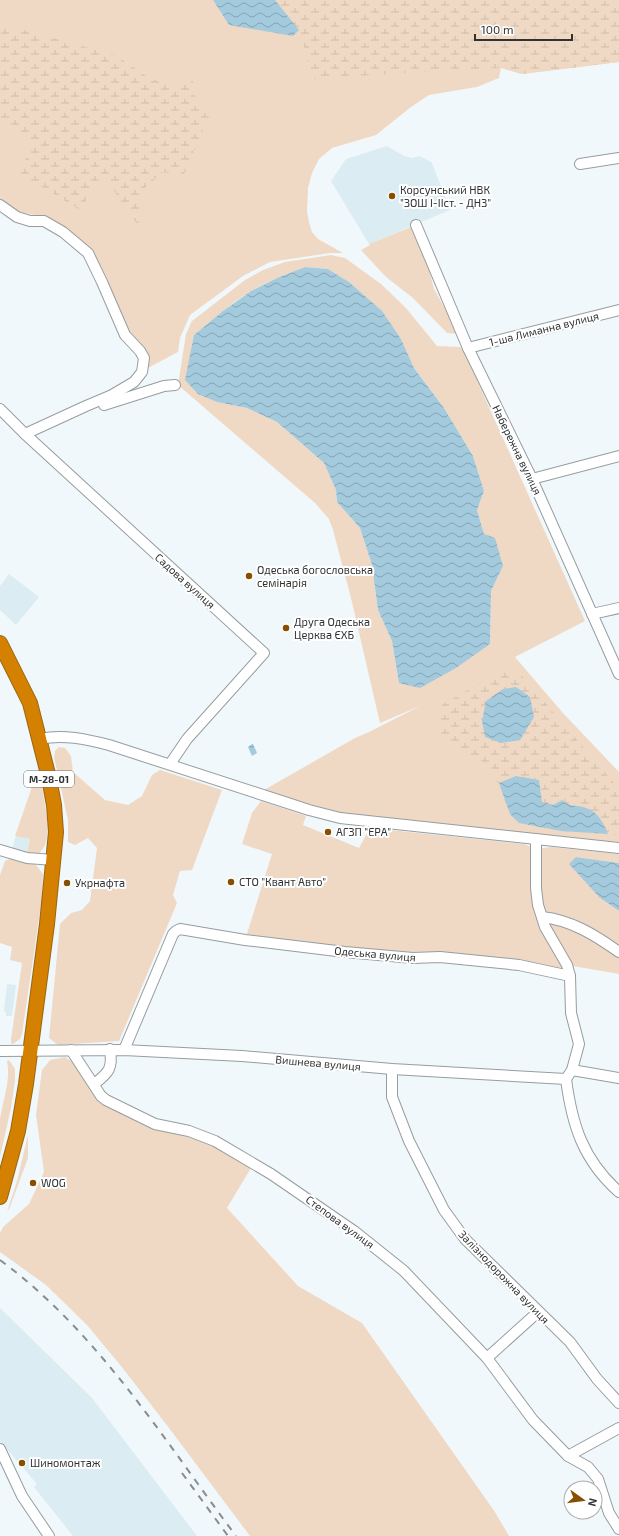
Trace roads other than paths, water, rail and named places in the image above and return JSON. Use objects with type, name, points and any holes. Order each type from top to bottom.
[{"type":"highway","name":"М-28-01","points":[[0,643],[30,703],[49,778],[54,805],[56,832],[54,860],[30,1051],[18,1131],[0,1197]]},
{"type":"street","points":[[580,164],[619,158]]},
{"type":"street","points":[[0,205],[17,217],[30,221],[44,221],[63,232],[88,253],[125,336],[140,351],[144,358],[142,372],[134,382],[112,395],[25,434]]},
{"type":"street","name":"Набережна вулиця","points":[[416,225],[468,348],[532,479],[619,674]]},
{"type":"street","name":"1-ша Лиманна вулиця","points":[[468,348],[619,310]]},
{"type":"street","points":[[86,406],[104,405],[164,386],[175,385]]},
{"type":"street","name":"Садова вулиця","points":[[0,409],[25,434],[264,653],[187,739],[170,764]]},
{"type":"street","points":[[532,479],[619,456]]},
{"type":"street","points":[[592,614],[619,608]]},
{"type":"street","points":[[40,739],[56,737],[87,739],[170,764],[308,810],[340,818],[619,848]]},
{"type":"street","points":[[536,840],[536,888],[538,904],[546,927],[566,965],[570,976],[571,1013],[579,1044],[572,1070],[566,1079],[569,1102],[588,1156],[607,1181],[619,1192]]},
{"type":"street","points":[[0,850],[27,858],[54,860]]},
{"type":"street","points":[[542,917],[554,918],[573,924],[596,936],[619,952]]},
{"type":"street","name":"Одеська вулиця","points":[[124,1050],[174,934],[180,929],[245,940],[345,952],[413,958],[440,957],[512,964],[570,976]]},
{"type":"street","points":[[94,1084],[109,1070],[112,1060],[110,1049]]},
{"type":"street","name":"Вишнева вулиця","points":[[0,1051],[110,1049],[242,1056],[392,1069],[566,1079]]},
{"type":"street","name":"Степова вулиця","points":[[71,1050],[101,1096],[106,1100],[155,1124],[190,1131],[215,1141],[271,1174],[354,1231],[404,1271],[487,1358],[533,1420],[568,1456]]},
{"type":"street","name":"Залізнодорожна вулиця","points":[[392,1069],[392,1097],[410,1141],[444,1210],[465,1239],[570,1342],[597,1379],[619,1403]]},
{"type":"street","points":[[572,1070],[619,1078]]},
{"type":"street","points":[[487,1358],[538,1312]]},
{"type":"street","points":[[568,1456],[619,1428]]},
{"type":"street","points":[[0,1449],[22,1496],[49,1536]]},
{"type":"street","points":[[568,1456],[588,1467],[598,1479],[609,1513],[619,1529]]},
{"type":"water","points":[[213,0],[275,0],[299,30],[293,36],[229,25]]},
{"type":"water","points":[[305,267],[328,269],[349,282],[382,311],[401,339],[414,368],[444,408],[473,456],[484,491],[477,510],[484,534],[495,538],[503,566],[491,591],[490,644],[456,668],[420,688],[399,683],[392,641],[378,610],[372,565],[360,528],[337,502],[336,490],[324,463],[277,422],[247,408],[217,402],[198,394],[185,380],[194,335],[223,311],[251,291],[277,278]]},
{"type":"water","points":[[516,687],[530,697],[534,717],[520,740],[501,743],[485,737],[482,721],[486,701],[503,689]]},
{"type":"water","points":[[252,744],[257,753],[252,756],[248,747]]},
{"type":"water","points":[[516,776],[539,780],[542,802],[553,805],[562,800],[571,805],[582,807],[594,812],[600,818],[608,834],[561,831],[519,823],[510,814],[499,783]]},
{"type":"water","points":[[576,857],[619,863],[619,911],[600,898],[569,864]]},
{"type":"railway","points":[[0,1260],[35,1289],[68,1320],[99,1354],[156,1425],[236,1536]]},
{"type":"railway","points":[[182,1473],[228,1536]]},
{"type":"place","name":"Корсунський НВК \"ЗОШ І-ІІст. - ДНЗ\"","points":[[392,196]]},
{"type":"place","name":"Одеська богословська семінарія","points":[[249,576]]},
{"type":"place","name":"Друга Одеська Церква ЄХБ","points":[[286,628]]},
{"type":"place","name":"АГЗП \"ЕРА\"","points":[[328,832]]},
{"type":"place","name":"СТО \"Квант Авто\"","points":[[231,882]]},
{"type":"place","name":"Укрнафта","points":[[67,883]]},
{"type":"place","name":"WOG","points":[[33,1183]]},
{"type":"place","name":"Шиномонтаж","points":[[22,1463]]}]
